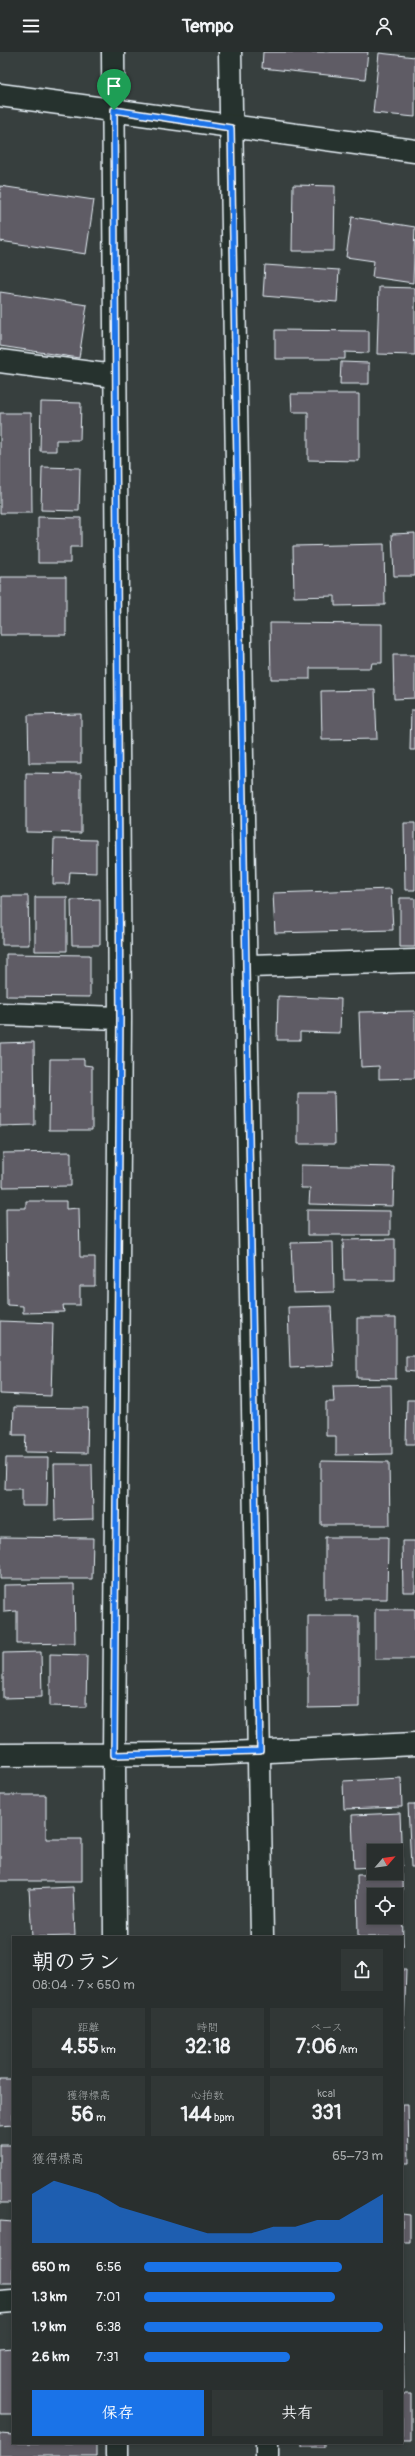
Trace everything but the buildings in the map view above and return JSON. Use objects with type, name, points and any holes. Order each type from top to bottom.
[{"type":"street","points":[[113,52],[119,111],[114,376],[120,1018],[124,1755],[115,1936]]},
{"type":"street","points":[[230,52],[262,1936]]},
{"type":"street","points":[[0,95],[191,121],[231,128],[415,151]]},
{"type":"street","points":[[0,361],[114,376]]},
{"type":"street","points":[[246,966],[415,961]]},
{"type":"street","points":[[0,1014],[120,1018]]},
{"type":"street","points":[[0,1755],[209,1754],[415,1744]]},
{"type":"street","points":[[0,2302],[12,2301]]},
{"type":"street","points":[[117,2444],[117,2456]]},
{"type":"street","points":[[267,2444],[267,2456]]},
{"type":"route","points":[[114,110],[231,128],[260,1751],[209,1754],[114,1755],[120,1018],[114,376],[114,110]]}]
